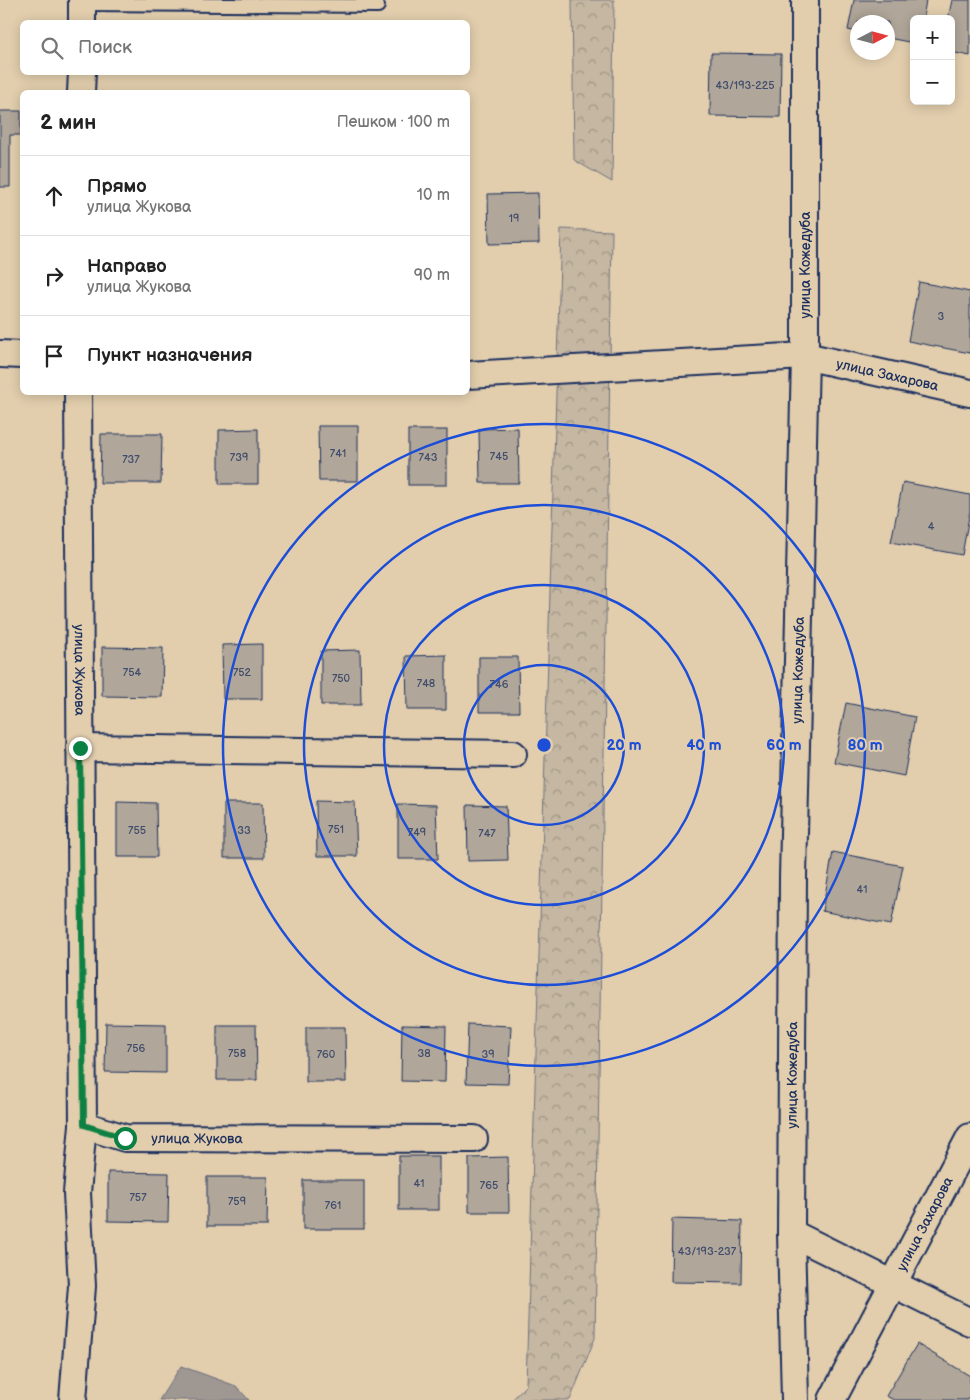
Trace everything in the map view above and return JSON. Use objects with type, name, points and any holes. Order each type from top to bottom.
[{"type":"street","name":"улица Кожедуба","points":[[795,1400],[791,1233],[793,877],[805,356],[805,0]]},
{"type":"street","points":[[81,90],[82,75]]},
{"type":"street","points":[[0,354],[20,354]]},
{"type":"street","name":"улица Захарова","points":[[470,375],[805,356],[970,393]]},
{"type":"street","name":"улица Жукова","points":[[78,395],[84,1125],[125,1138],[474,1139]]},
{"type":"street","points":[[80,748],[513,754]]},
{"type":"street","points":[[73,1400],[82,1286],[77,1193],[84,1125]]},
{"type":"street","name":"улица Захарова","points":[[894,1284],[970,1137]]},
{"type":"street","points":[[791,1233],[970,1322]]},
{"type":"street","points":[[832,1400],[894,1284]]},
{"type":"lane","points":[[82,9],[378,6]]},
{"type":"green space","points":[[572,0],[614,0],[612,182],[574,160]]},
{"type":"green space","points":[[561,229],[612,231],[595,1338],[570,1400],[512,1400],[526,1385]]},
{"type":"shaded area","points":[[181,1366],[236,1386],[249,1400],[159,1400]]},
{"type":"building","points":[[854,0],[926,0],[924,15],[910,15],[910,42],[895,39],[895,15],[851,15]]},
{"type":"building","points":[[952,0],[970,0],[970,56],[955,53],[955,15],[949,15]]},
{"type":"building","points":[[711,53],[781,54],[780,117],[710,116]]},
{"type":"building","points":[[0,111],[20,111],[20,135],[10,135],[10,187],[0,187]]},
{"type":"building","points":[[538,193],[539,243],[489,244],[488,194]]},
{"type":"building","points":[[919,282],[970,292],[970,353],[908,341]]},
{"type":"building","points":[[318,426],[358,426],[358,481],[319,481]]},
{"type":"building","points":[[518,428],[519,483],[480,483],[479,429]]},
{"type":"building","points":[[258,429],[258,484],[219,484],[219,430]]},
{"type":"building","points":[[408,430],[447,430],[447,485],[408,485]]},
{"type":"building","points":[[101,434],[162,434],[161,483],[100,483]]},
{"type":"building","points":[[903,482],[970,495],[970,511],[962,555],[891,542]]},
{"type":"building","points":[[262,644],[262,699],[223,699],[222,645]]},
{"type":"building","points":[[102,647],[163,648],[162,697],[102,696]]},
{"type":"building","points":[[360,650],[361,705],[321,705],[321,651]]},
{"type":"building","points":[[446,655],[446,710],[407,710],[406,656]]},
{"type":"building","points":[[479,657],[518,657],[519,712],[479,712]]},
{"type":"building","points":[[846,703],[915,717],[904,776],[834,762]]},
{"type":"building","points":[[316,801],[355,802],[357,856],[317,856]]},
{"type":"building","points":[[117,802],[156,803],[157,857],[117,857]]},
{"type":"building","points":[[224,803],[263,803],[264,858],[224,858]]},
{"type":"building","points":[[398,804],[436,805],[438,859],[398,859]]},
{"type":"building","points":[[467,805],[506,806],[508,860],[468,861]]},
{"type":"building","points":[[833,852],[903,866],[891,925],[822,911]]},
{"type":"building","points":[[106,1023],[166,1024],[166,1073],[105,1072]]},
{"type":"building","points":[[468,1024],[511,1026],[508,1084],[466,1083]]},
{"type":"building","points":[[217,1025],[256,1025],[257,1080],[217,1080]]},
{"type":"building","points":[[402,1025],[446,1026],[445,1082],[401,1081]]},
{"type":"building","points":[[306,1027],[345,1027],[346,1082],[306,1082]]},
{"type":"building","points":[[399,1156],[439,1156],[439,1210],[399,1210]]},
{"type":"building","points":[[508,1157],[509,1212],[469,1212],[469,1158]]},
{"type":"building","points":[[108,1172],[169,1173],[168,1222],[108,1221]]},
{"type":"building","points":[[207,1177],[268,1177],[267,1226],[207,1226]]},
{"type":"building","points":[[303,1180],[364,1180],[364,1229],[303,1229]]},
{"type":"building","points":[[672,1219],[742,1221],[741,1283],[671,1282]]},
{"type":"building","points":[[917,1344],[970,1376],[970,1395],[967,1400],[894,1400],[886,1396]]},
{"type":"route","points":[[80,748],[84,1125],[125,1138]]}]
